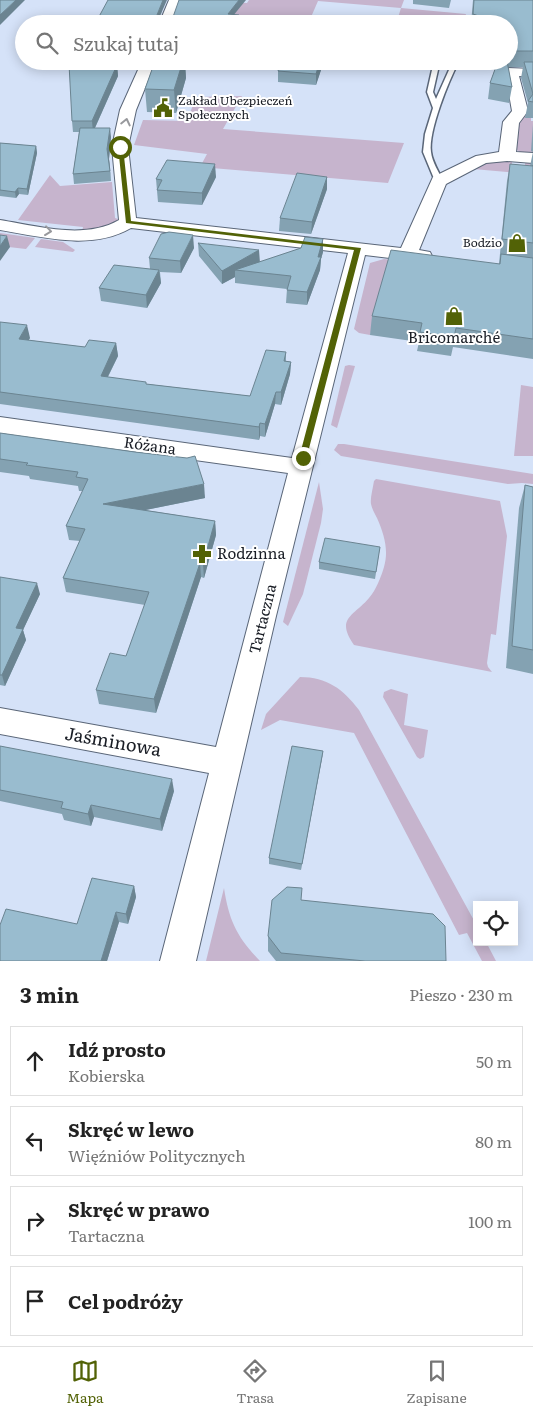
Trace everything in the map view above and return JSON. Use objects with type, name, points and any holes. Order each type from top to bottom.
[{"type":"street","points":[[169,15],[175,0]]},
{"type":"street","points":[[128,222],[120,147],[128,110],[145,70]]},
{"type":"street","points":[[507,156],[511,122],[527,112],[512,83],[512,71],[533,73]]},
{"type":"street","points":[[408,254],[439,181],[482,159],[507,156],[533,158]]},
{"type":"street","points":[[0,225],[93,235],[120,229],[128,222],[437,258]]},
{"type":"street","name":"Tartaczna","points":[[178,961],[226,763],[358,248]]},
{"type":"street","name":"Różana","points":[[0,425],[301,467]]},
{"type":"street","name":"Jaśminowa","points":[[0,721],[226,763]]},
{"type":"lane","points":[[435,70],[430,92],[436,108]]},
{"type":"lane","points":[[439,181],[427,151],[436,108],[451,70]]},
{"type":"shaded area","points":[[249,0],[404,0],[401,8],[318,1],[312,15],[204,15],[211,1],[247,3]]},
{"type":"shaded area","points":[[401,8],[466,14],[466,15],[399,15]]},
{"type":"shaded area","points":[[242,96],[223,129],[404,143],[388,183],[200,167],[207,154],[134,145],[143,120],[187,121],[196,97]]},
{"type":"shaded area","points":[[531,115],[531,121],[533,121],[533,157],[521,154],[515,148],[516,124],[523,116]]},
{"type":"shaded area","points":[[512,159],[512,167],[525,168],[525,160],[533,161],[531,174],[473,169],[490,161]]},
{"type":"shaded area","points":[[50,175],[60,186],[112,182],[117,223],[107,228],[82,231],[83,227],[18,220]]},
{"type":"shaded area","points":[[0,233],[35,238],[26,249],[0,246]]},
{"type":"shaded area","points":[[41,239],[63,242],[75,250],[73,252],[35,247]]},
{"type":"shaded area","points":[[384,259],[530,276],[389,268],[370,335],[359,333],[354,329],[370,263]]},
{"type":"shaded area","points":[[345,366],[355,366],[337,428],[331,425]]},
{"type":"shaded area","points":[[521,385],[533,387],[533,456],[514,456]]},
{"type":"shaded area","points":[[338,444],[533,474],[533,484],[508,484],[341,456],[334,450]]},
{"type":"shaded area","points":[[376,479],[500,501],[507,536],[496,635],[491,634],[487,663],[492,672],[354,645],[346,629],[346,623],[374,591],[385,561],[386,548],[384,536],[371,504],[374,481]]},
{"type":"shaded area","points":[[319,482],[323,509],[321,523],[303,594],[288,626],[283,622]]},
{"type":"shaded area","points":[[300,677],[326,682],[347,696],[359,710],[473,919],[473,944],[467,933],[459,935],[354,733],[280,720],[261,730],[266,714]]},
{"type":"shaded area","points":[[391,689],[408,694],[404,725],[428,730],[424,757],[420,759],[417,757],[383,697],[384,692]]},
{"type":"shaded area","points":[[224,888],[228,910],[235,928],[245,944],[260,961],[206,961]]},
{"type":"shaded area","points":[[474,946],[488,946],[496,961],[482,961]]},
{"type":"building","points":[[0,0],[16,0],[0,15]]},
{"type":"building","points":[[108,0],[163,0],[157,15],[100,15]]},
{"type":"building","points":[[179,0],[239,0],[228,14],[239,15],[174,15]]},
{"type":"building","points":[[474,0],[533,0],[533,51],[518,51],[518,15],[473,14]]},
{"type":"building","points":[[524,62],[533,62],[533,94]]},
{"type":"building","points":[[69,70],[115,70],[92,121],[72,121]]},
{"type":"building","points":[[152,70],[180,70],[174,90],[145,89]]},
{"type":"building","points":[[278,70],[317,70],[316,74]]},
{"type":"building","points":[[495,70],[509,70],[512,87],[490,83]]},
{"type":"building","points":[[533,94],[533,102],[528,101]]},
{"type":"building","points":[[80,128],[110,128],[107,149],[110,171],[73,174]]},
{"type":"building","points":[[0,143],[36,146],[27,189],[18,188],[15,192],[0,190]]},
{"type":"building","points":[[167,160],[215,164],[202,193],[157,190],[162,180],[156,179]]},
{"type":"building","points":[[510,164],[533,166],[533,243],[502,239]]},
{"type":"building","points":[[297,173],[327,177],[312,222],[280,218]]},
{"type":"building","points":[[169,232],[193,235],[180,261],[149,258],[161,234]]},
{"type":"building","points":[[0,235],[7,236],[0,246]]},
{"type":"building","points":[[305,237],[323,239],[318,257],[321,257],[307,292],[287,290],[291,276],[235,270],[301,248]]},
{"type":"building","points":[[198,243],[259,250],[222,271]]},
{"type":"building","name":"Bricomarché","points":[[391,250],[500,264],[501,254],[533,258],[533,339],[456,328],[454,337],[420,332],[422,323],[372,316]]},
{"type":"building","points":[[114,265],[159,270],[146,295],[99,288]]},
{"type":"building","points":[[0,322],[27,325],[19,339],[85,347],[89,340],[116,343],[101,376],[146,382],[146,384],[250,396],[266,350],[286,352],[284,361],[291,362],[281,392],[276,392],[265,424],[260,423],[259,427],[0,392]]},
{"type":"building","points":[[0,433],[135,452],[187,458],[195,456],[204,484],[103,504],[215,521],[203,564],[200,563],[154,699],[96,690],[110,653],[126,656],[149,592],[63,578],[85,529],[66,526],[88,479],[76,477],[78,472],[26,465],[28,463],[0,459]]},
{"type":"building","points":[[525,485],[533,487],[533,650],[512,646]]},
{"type":"building","points":[[325,538],[380,547],[376,572],[319,562]]},
{"type":"building","points":[[0,577],[37,583],[16,628],[23,629],[2,675],[0,675]]},
{"type":"building","points":[[0,746],[172,779],[160,819],[91,805],[88,814],[61,808],[63,802],[0,790]]},
{"type":"building","points":[[292,746],[323,751],[302,864],[269,858]]},
{"type":"building","points":[[92,878],[134,886],[126,914],[116,912],[101,961],[0,961],[0,925],[6,909],[77,924]]},
{"type":"building","points":[[287,887],[302,888],[301,900],[433,914],[445,926],[446,961],[365,961],[281,953],[268,936],[272,900]]},
{"type":"place","name":"Zakład Ubezpieczeń Społecznych","points":[[163,108]]},
{"type":"place","name":"Bodzio","points":[[517,243]]},
{"type":"place","name":"Bricomarché","points":[[454,316]]},
{"type":"place","name":"Rodzinna","points":[[202,554]]},
{"type":"route","points":[[120,147],[128,222],[358,248],[303,458]]}]
